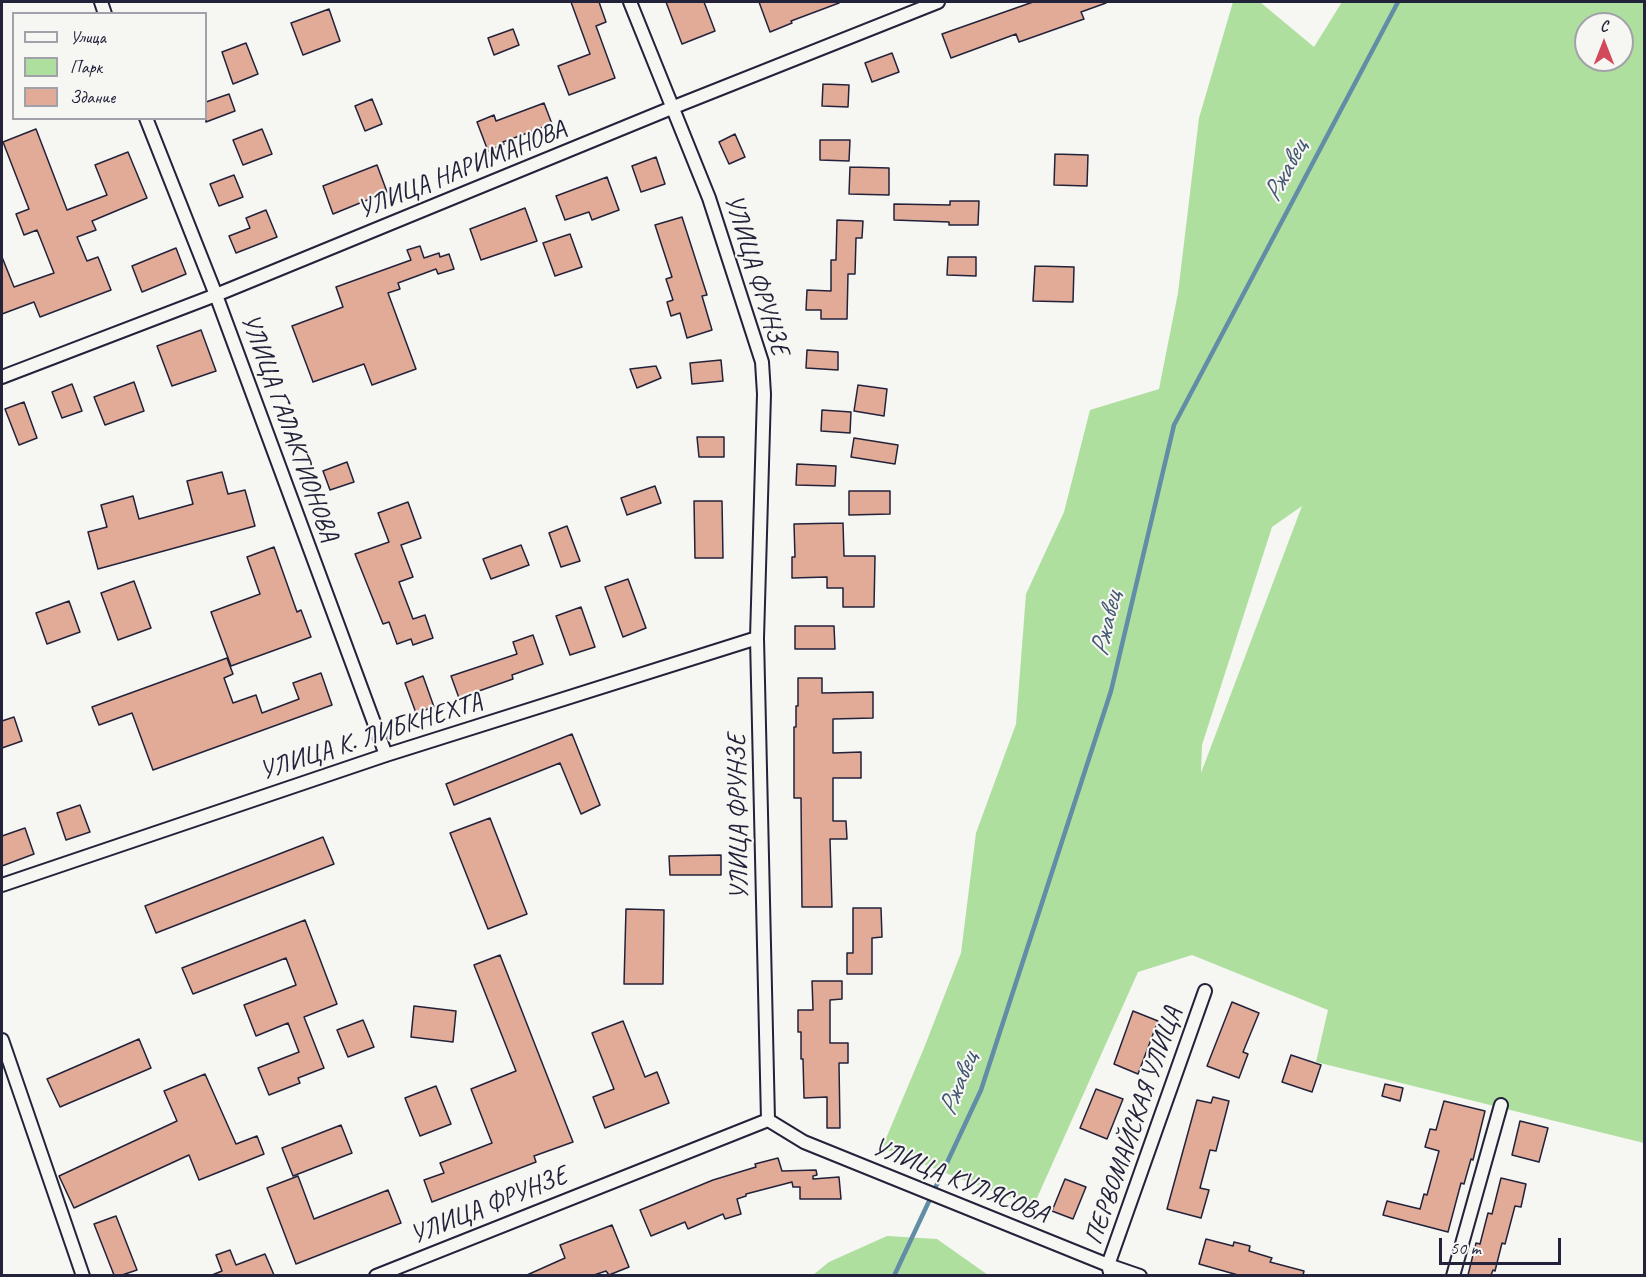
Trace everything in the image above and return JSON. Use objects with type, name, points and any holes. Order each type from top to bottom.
[{"type":"street","name":"УЛИЦА ФРУНЗЕ","points":[[376,1275],[768,1120],[757,638],[764,394],[762,362],[709,198],[630,2]]},
{"type":"street","name":"УЛИЦА НАРИМАНОВА","points":[[2,377],[216,295],[674,107],[938,2]]},
{"type":"street","name":"УЛИЦА ГАЛАКТИОНОВА","points":[[148,120],[216,295],[386,755]]},
{"type":"street","name":"УЛИЦА К. ЛИБКНЕХТА","points":[[2,885],[386,755],[757,638]]},
{"type":"street","name":"ПЕРВОМАЙСКАЯ УЛИЦА","points":[[1110,1270],[1205,991]]},
{"type":"street","points":[[2,1040],[84,1275]]},
{"type":"street","points":[[1453,1275],[1501,1105]]},
{"type":"street","name":"УЛИЦА КУЛЯСОВА","points":[[768,1120],[804,1142],[1110,1270],[1140,1275]]},
{"type":"green space","points":[[1233,2],[1260,2],[1314,47],[1342,2],[1644,2],[1644,1143],[1316,1062],[1328,1010],[1192,955],[1138,972],[1033,1207],[882,1148],[961,953],[976,833],[1016,724],[1026,594],[1064,512],[1090,410],[1159,389],[1178,293],[1199,118]],"holes":[[[1302,506],[1201,773],[1202,745],[1272,527]]]},
{"type":"green space","points":[[887,1236],[937,1239],[988,1275],[813,1275],[829,1262]]},
{"type":"building","points":[[571,2],[599,2],[606,22],[596,26],[615,78],[569,95],[558,66],[590,54]]},
{"type":"building","points":[[666,2],[704,2],[715,31],[682,44]]},
{"type":"building","points":[[759,2],[839,3],[791,21],[792,23],[770,32]]},
{"type":"building","points":[[1033,2],[1106,3],[1081,12],[1084,19],[1019,42],[1016,34],[951,58],[942,34]]},
{"type":"building","points":[[329,9],[340,41],[303,55],[291,23]]},
{"type":"building","points":[[513,29],[519,45],[494,55],[488,38]]},
{"type":"building","points":[[246,43],[258,74],[233,84],[222,52]]},
{"type":"building","points":[[892,53],[899,72],[872,82],[865,63]]},
{"type":"building","points":[[823,84],[849,85],[848,107],[822,106]]},
{"type":"building","points":[[229,94],[235,111],[206,122],[207,102]]},
{"type":"building","points":[[372,99],[382,124],[365,131],[355,106]]},
{"type":"building","points":[[544,103],[552,124],[503,142],[504,144],[488,151],[477,122],[494,115],[496,121]]},
{"type":"building","points":[[36,129],[67,210],[107,195],[95,165],[128,152],[147,198],[92,221],[96,230],[77,237],[87,261],[98,257],[111,290],[40,317],[34,302],[2,314],[2,257],[14,287],[54,273],[37,230],[24,235],[16,214],[29,209],[3,142]]},
{"type":"building","points":[[262,129],[272,154],[243,165],[233,140]]},
{"type":"building","points":[[735,134],[745,157],[729,164],[719,142]]},
{"type":"building","points":[[820,140],[850,140],[849,161],[820,160]]},
{"type":"building","points":[[1055,154],[1088,155],[1087,186],[1054,185]]},
{"type":"building","points":[[656,157],[665,184],[641,192],[632,166]]},
{"type":"building","points":[[377,165],[387,192],[333,214],[323,186]]},
{"type":"building","points":[[850,167],[889,168],[889,195],[849,194]]},
{"type":"building","points":[[234,175],[243,197],[219,206],[210,184]]},
{"type":"building","points":[[607,177],[619,210],[592,220],[589,212],[565,220],[556,196]]},
{"type":"building","points":[[950,201],[979,201],[978,225],[894,220],[894,204],[950,205]]},
{"type":"building","points":[[525,208],[537,241],[481,260],[470,229]]},
{"type":"building","points":[[266,210],[277,237],[236,253],[229,236],[250,228],[246,218]]},
{"type":"building","points":[[682,217],[707,295],[702,296],[712,330],[687,338],[680,313],[671,316],[667,302],[673,300],[666,279],[672,277],[655,225]]},
{"type":"building","points":[[837,220],[863,221],[862,238],[856,238],[855,274],[848,274],[847,319],[821,319],[821,310],[806,310],[807,290],[831,291],[831,260],[836,260]]},
{"type":"building","points":[[570,234],[582,267],[555,276],[543,243]]},
{"type":"building","points":[[420,246],[424,258],[439,253],[440,257],[449,254],[454,269],[438,274],[436,269],[398,283],[400,289],[388,293],[416,369],[372,385],[364,364],[313,382],[292,326],[343,307],[336,287],[411,260],[407,250]]},
{"type":"building","points":[[176,248],[186,274],[142,292],[132,266]]},
{"type":"building","points":[[948,257],[976,257],[976,276],[947,275]]},
{"type":"building","points":[[1035,266],[1074,267],[1073,302],[1033,301]]},
{"type":"building","points":[[201,330],[216,371],[172,386],[157,346]]},
{"type":"building","points":[[807,350],[838,352],[838,370],[806,368]]},
{"type":"building","points":[[721,360],[723,381],[692,384],[690,363]]},
{"type":"building","points":[[656,366],[661,378],[637,388],[630,369]]},
{"type":"building","points":[[134,382],[144,411],[105,425],[94,397]]},
{"type":"building","points":[[72,384],[82,411],[62,418],[52,392]]},
{"type":"building","points":[[858,385],[887,389],[884,416],[854,411]]},
{"type":"building","points":[[24,402],[37,438],[19,445],[5,409]]},
{"type":"building","points":[[822,410],[851,412],[850,433],[821,431]]},
{"type":"building","points":[[697,437],[724,437],[724,457],[699,457]]},
{"type":"building","points":[[854,438],[898,445],[895,464],[851,457]]},
{"type":"building","points":[[347,462],[354,482],[330,490],[323,471]]},
{"type":"building","points":[[797,464],[836,466],[835,486],[796,485]]},
{"type":"building","points":[[222,472],[228,494],[245,490],[255,526],[98,569],[88,532],[107,527],[101,505],[133,496],[139,519],[193,504],[187,481]]},
{"type":"building","points":[[655,486],[661,503],[627,515],[621,498]]},
{"type":"building","points":[[849,491],[890,491],[890,514],[849,515]]},
{"type":"building","points":[[694,501],[722,501],[723,558],[695,558]]},
{"type":"building","points":[[408,502],[421,538],[401,545],[413,577],[399,582],[413,619],[425,615],[433,638],[413,645],[411,639],[397,644],[389,622],[383,624],[355,554],[389,542],[378,513]]},
{"type":"building","points":[[843,523],[844,556],[875,556],[874,607],[843,607],[843,588],[827,588],[827,577],[792,578],[792,557],[795,557],[794,524]]},
{"type":"building","points":[[567,526],[580,561],[561,567],[549,533]]},
{"type":"building","points":[[521,545],[529,565],[491,579],[483,559]]},
{"type":"building","points":[[274,547],[297,612],[301,610],[311,637],[231,666],[211,612],[260,594],[247,557]]},
{"type":"building","points":[[628,579],[646,628],[623,637],[605,587]]},
{"type":"building","points":[[134,581],[151,628],[118,640],[101,593]]},
{"type":"building","points":[[69,601],[80,632],[47,644],[36,613]]},
{"type":"building","points":[[581,607],[595,647],[570,655],[556,616]]},
{"type":"building","points":[[795,626],[834,626],[835,649],[795,649]]},
{"type":"building","points":[[533,635],[543,664],[512,675],[513,679],[459,698],[451,676],[517,654],[513,642]]},
{"type":"building","points":[[227,658],[233,674],[224,678],[233,703],[256,695],[262,713],[299,699],[293,683],[321,673],[332,705],[153,770],[132,713],[99,725],[92,707]]},
{"type":"building","points":[[423,676],[434,707],[416,713],[405,683]]},
{"type":"building","points":[[798,678],[822,678],[822,693],[873,692],[873,718],[833,719],[833,753],[861,752],[861,778],[833,778],[833,821],[846,821],[847,839],[830,839],[832,907],[802,907],[801,798],[794,798],[794,727],[796,727],[796,706],[798,706]]},
{"type":"building","points":[[14,717],[22,741],[2,748],[2,721]]},
{"type":"building","points":[[572,734],[600,805],[581,814],[560,763],[454,805],[446,784]]},
{"type":"building","points":[[80,805],[90,832],[66,840],[57,813]]},
{"type":"building","points":[[490,818],[527,914],[488,929],[450,833]]},
{"type":"building","points":[[25,828],[34,854],[2,866],[2,836]]},
{"type":"building","points":[[323,837],[334,864],[156,933],[145,906]]},
{"type":"building","points":[[721,855],[721,875],[670,875],[669,856]]},
{"type":"building","points":[[853,908],[881,908],[882,937],[872,938],[872,974],[847,974],[847,953],[853,953]]},
{"type":"building","points":[[626,909],[664,910],[663,984],[624,984]]},
{"type":"building","points":[[305,920],[337,1004],[304,1017],[324,1068],[298,1078],[300,1083],[269,1095],[258,1068],[299,1052],[288,1023],[256,1036],[244,1005],[296,985],[286,958],[193,994],[182,968]]},
{"type":"building","points":[[500,955],[573,1142],[534,1156],[536,1162],[432,1202],[424,1180],[444,1173],[440,1163],[492,1143],[471,1089],[516,1071],[474,965]]},
{"type":"building","points":[[812,981],[842,981],[842,999],[830,1000],[830,1043],[848,1043],[848,1063],[839,1063],[840,1128],[827,1128],[827,1097],[804,1098],[798,1010],[813,1010]]},
{"type":"building","points":[[1232,1002],[1259,1013],[1243,1052],[1248,1054],[1239,1078],[1207,1066]]},
{"type":"building","points":[[414,1006],[456,1011],[453,1042],[411,1037]]},
{"type":"building","points":[[1133,1011],[1158,1021],[1138,1074],[1114,1064]]},
{"type":"building","points":[[363,1020],[374,1047],[348,1057],[337,1030]]},
{"type":"building","points":[[623,1021],[645,1077],[657,1072],[669,1103],[605,1128],[593,1097],[614,1089],[592,1033]]},
{"type":"building","points":[[139,1039],[151,1068],[60,1107],[47,1079]]},
{"type":"building","points":[[1291,1055],[1321,1065],[1312,1092],[1282,1082]]},
{"type":"building","points":[[205,1074],[236,1144],[257,1136],[264,1154],[199,1180],[189,1155],[74,1208],[59,1176],[177,1121],[164,1091]]},
{"type":"building","points":[[1385,1084],[1403,1088],[1400,1101],[1382,1096]]},
{"type":"building","points":[[436,1086],[451,1124],[420,1136],[405,1098]]},
{"type":"building","points":[[1096,1089],[1123,1099],[1107,1139],[1080,1128]]},
{"type":"building","points":[[1213,1097],[1229,1101],[1216,1151],[1210,1150],[1200,1188],[1209,1190],[1201,1218],[1167,1209],[1197,1100],[1211,1103]]},
{"type":"building","points":[[1444,1101],[1485,1111],[1473,1160],[1471,1159],[1464,1184],[1461,1183],[1448,1232],[1383,1215],[1387,1201],[1420,1209],[1424,1194],[1427,1195],[1439,1151],[1425,1147],[1430,1129],[1436,1130]]},
{"type":"building","points":[[1520,1121],[1548,1128],[1539,1162],[1512,1155]]},
{"type":"building","points":[[341,1125],[352,1153],[293,1176],[282,1148]]},
{"type":"building","points":[[778,1158],[782,1171],[816,1170],[817,1175],[813,1176],[813,1179],[839,1177],[841,1199],[800,1199],[800,1187],[793,1187],[792,1182],[746,1194],[737,1199],[741,1214],[725,1219],[723,1214],[688,1229],[685,1222],[651,1236],[640,1210],[713,1180],[756,1167],[755,1164]]},
{"type":"building","points":[[298,1176],[314,1219],[388,1190],[401,1223],[296,1264],[267,1188]]},
{"type":"building","points":[[1501,1178],[1526,1184],[1521,1207],[1515,1206],[1495,1271],[1493,1270],[1491,1275],[1468,1275],[1476,1243],[1480,1244],[1488,1213],[1492,1214]]},
{"type":"building","points":[[1065,1179],[1086,1187],[1073,1219],[1052,1211]]},
{"type":"building","points":[[116,1216],[137,1270],[122,1275],[114,1275],[94,1224]]},
{"type":"building","points":[[612,1225],[629,1267],[609,1275],[606,1271],[594,1275],[527,1275],[565,1258],[560,1245]]},
{"type":"building","points":[[1206,1239],[1233,1246],[1234,1242],[1250,1246],[1249,1251],[1272,1258],[1270,1262],[1304,1271],[1303,1275],[1238,1275],[1199,1264]]},
{"type":"building","points":[[230,1250],[236,1265],[265,1254],[274,1275],[212,1275],[222,1271],[216,1255]]},
{"type":"waterway","name":"Ржавец","points":[[894,1276],[981,1090],[1111,691],[1174,425],[1398,2]]}]
